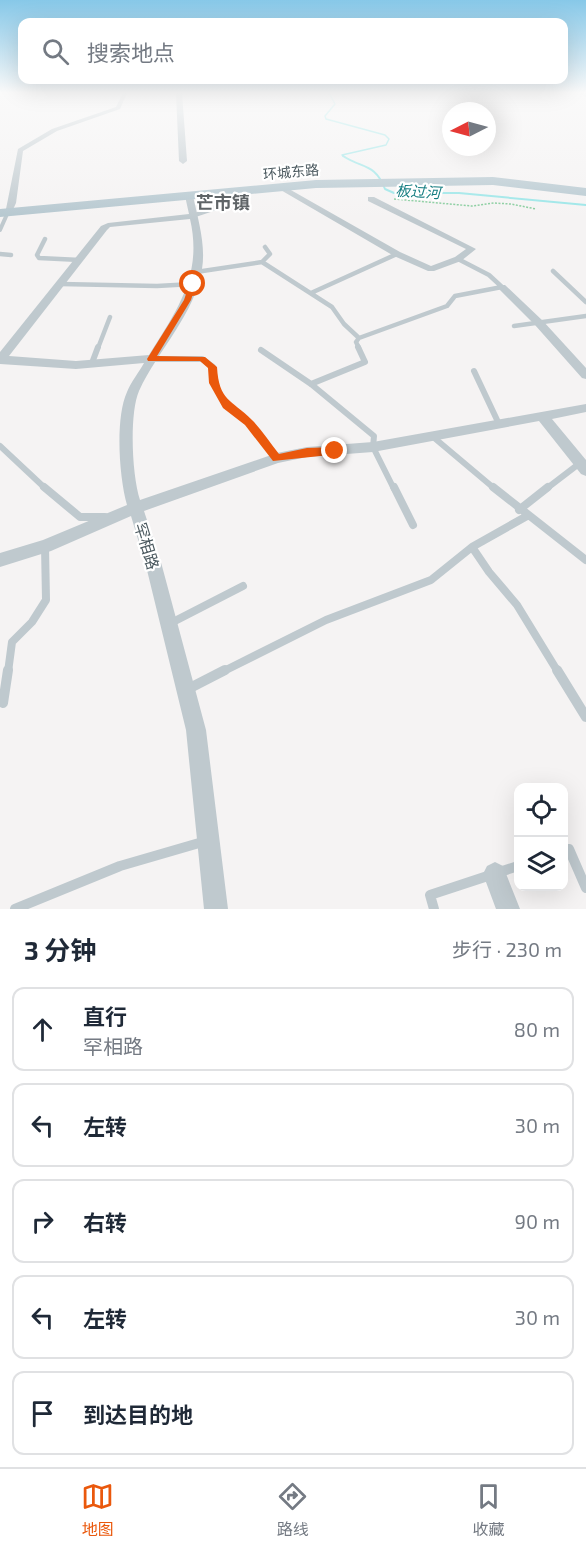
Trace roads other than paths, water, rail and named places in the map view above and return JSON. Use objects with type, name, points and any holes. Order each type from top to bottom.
[{"type":"main road","name":"环城东路","points":[[5,208],[309,176],[368,178],[498,176],[586,185]]},
{"type":"main road","name":"环城东路","points":[[401,177],[493,181],[586,192]]},
{"type":"main road","name":"环城东路","points":[[5,208],[189,196],[368,178]]},
{"type":"street","points":[[5,208],[20,150],[45,135]]},
{"type":"street","points":[[181,135],[183,161]]},
{"type":"street","points":[[282,187],[397,254],[431,269],[458,259],[472,249],[371,199]]},
{"type":"street","name":"罕相路","points":[[189,196],[197,230],[195,278],[188,300],[132,393],[125,442],[130,491],[169,624],[196,730],[216,909]]},
{"type":"street","points":[[0,359],[108,225],[192,216]]},
{"type":"street","points":[[502,287],[539,322],[586,375]]},
{"type":"street","points":[[0,359],[76,364],[151,359]]},
{"type":"street","points":[[0,560],[45,546],[110,517],[277,458],[307,452],[373,447],[498,422],[586,408]]},
{"type":"street","points":[[542,416],[583,466]]},
{"type":"street","points":[[495,874],[508,909]]},
{"type":"lane","points":[[192,216],[219,207]]},
{"type":"lane","points":[[0,230],[5,208]]},
{"type":"lane","points":[[45,239],[37,255],[39,258],[80,260]]},
{"type":"lane","points":[[61,284],[157,286],[262,262],[270,254],[265,247]]},
{"type":"lane","points":[[0,254],[11,255]]},
{"type":"lane","points":[[311,293],[397,254]]},
{"type":"lane","points":[[458,259],[489,275],[502,287]]},
{"type":"lane","points":[[262,262],[332,307],[344,324],[359,338]]},
{"type":"lane","points":[[553,271],[586,302]]},
{"type":"lane","points":[[311,384],[365,362],[356,342],[359,338],[447,306],[455,296],[502,287]]},
{"type":"lane","points":[[514,326],[586,316]]},
{"type":"lane","points":[[92,363],[110,317]]},
{"type":"lane","points":[[261,350],[311,384],[374,436],[373,447],[413,525]]},
{"type":"lane","points":[[151,359],[202,358],[213,367],[214,383],[226,406],[249,422],[277,458]]},
{"type":"lane","points":[[474,371],[498,422]]},
{"type":"lane","points":[[431,435],[519,510],[576,550],[586,560]]},
{"type":"lane","points":[[0,446],[28,474],[80,517],[110,517]]},
{"type":"lane","points":[[519,510],[583,466]]},
{"type":"lane","points":[[186,690],[326,620],[431,580],[472,547],[527,516]]},
{"type":"lane","points":[[3,703],[12,642],[32,621],[46,600],[45,546]]},
{"type":"lane","points":[[472,547],[489,572],[517,605],[586,717]]},
{"type":"lane","points":[[169,624],[243,586]]},
{"type":"lane","points":[[15,909],[120,866],[208,840]]},
{"type":"lane","points":[[568,849],[586,888]]},
{"type":"lane","points":[[434,909],[430,896],[514,868]]},
{"type":"waterway","name":"板过河","points":[[345,157],[342,155],[386,145],[389,139],[385,135]]},
{"type":"waterway","name":"板过河","points":[[343,156],[373,171],[385,189],[394,193],[459,193],[586,205]]},
{"type":"district","name":"芒市镇","points":[[223,203]]}]
